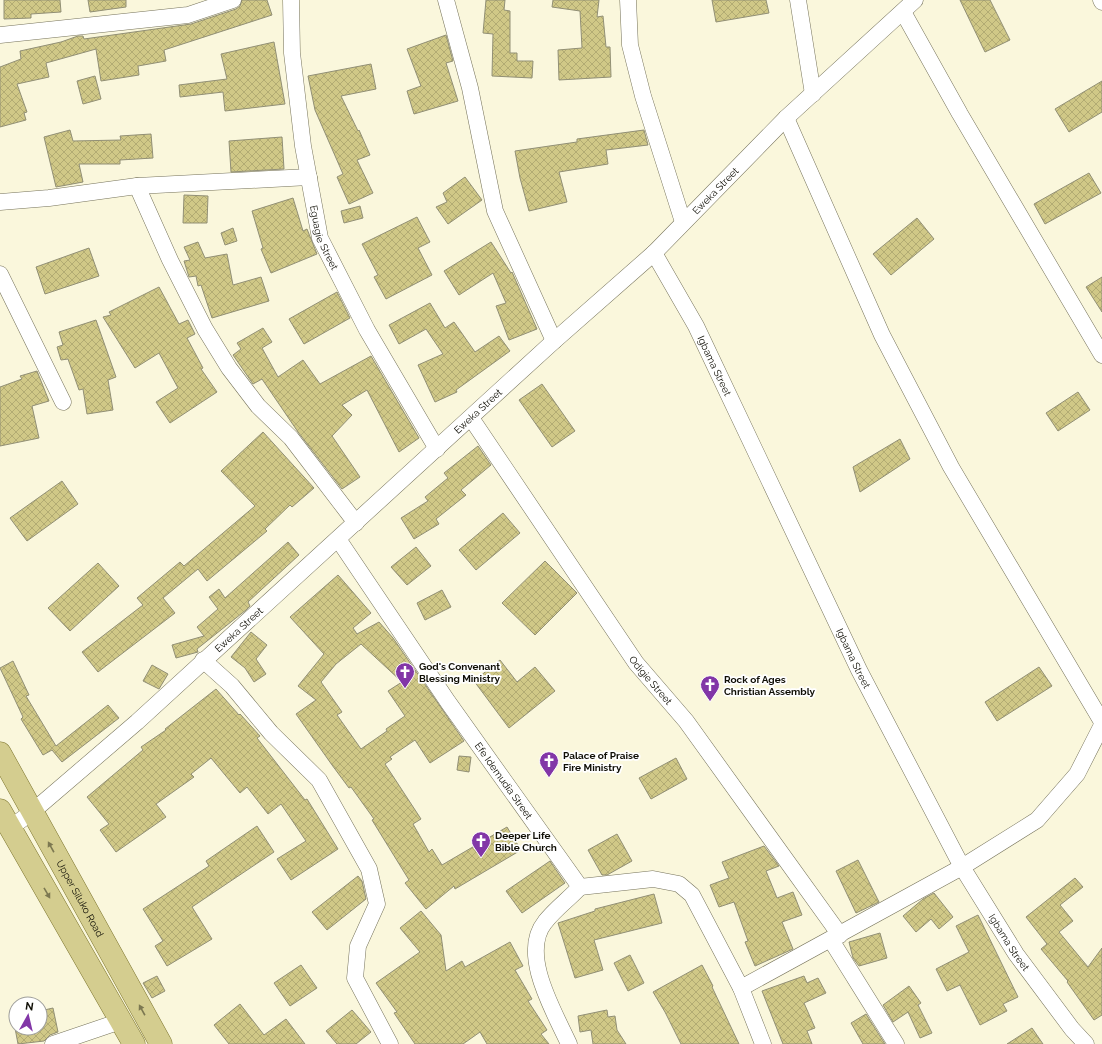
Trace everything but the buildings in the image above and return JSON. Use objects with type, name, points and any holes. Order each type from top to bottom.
[{"type":"main road","name":"Upper Siluko Road","points":[[0,753],[161,1044]]},
{"type":"main road","points":[[5,819],[134,1044]]},
{"type":"street","points":[[0,35],[188,15],[233,0]]},
{"type":"street","name":"Eguagie Street","points":[[291,0],[292,53],[303,146],[320,238],[367,330],[437,449]]},
{"type":"street","points":[[446,0],[470,88],[495,211],[554,341]]},
{"type":"street","points":[[628,0],[630,46],[643,96],[683,222]]},
{"type":"street","points":[[798,0],[813,94]]},
{"type":"street","name":"Eweka Street","points":[[32,812],[137,722],[203,660],[654,252],[786,118],[916,0]]},
{"type":"street","points":[[903,12],[960,114],[1102,355]]},
{"type":"street","points":[[741,988],[962,867],[1037,820],[1077,774],[1102,724],[1011,571],[940,446],[882,335],[786,118]]},
{"type":"street","points":[[0,202],[49,198],[137,186],[309,177]]},
{"type":"street","points":[[137,186],[170,260],[201,322],[229,368],[258,406],[291,438],[356,523]]},
{"type":"street","name":"Igbama Street","points":[[654,252],[696,326],[859,670],[962,867],[1016,954],[1072,1029],[1086,1044]]},
{"type":"street","points":[[0,274],[63,402]]},
{"type":"street","name":"Odigie Street","points":[[471,418],[636,663],[686,721],[836,937],[896,1044]]},
{"type":"street","name":"Efe Idemudia Street","points":[[338,539],[448,702],[580,887]]},
{"type":"street","points":[[203,660],[232,686],[271,733],[319,780],[369,869],[377,904],[358,946],[356,978],[390,1044]]},
{"type":"street","points":[[5,819],[32,812]]},
{"type":"street","points":[[569,1044],[540,981],[537,959],[537,941],[544,923],[580,887],[652,879],[679,884],[692,895],[741,988],[763,1044]]},
{"type":"street","points":[[53,1044],[121,1021]]},
{"type":"place","name":"God's Convenant Blessing Ministry","points":[[405,689]]},
{"type":"place","name":"Rock of Ages Christian Assembly","points":[[710,702]]},
{"type":"place","name":"Palace of Praise Fire Ministry","points":[[549,778]]},
{"type":"place","name":"Deeper Life Bible Church","points":[[481,858]]}]
